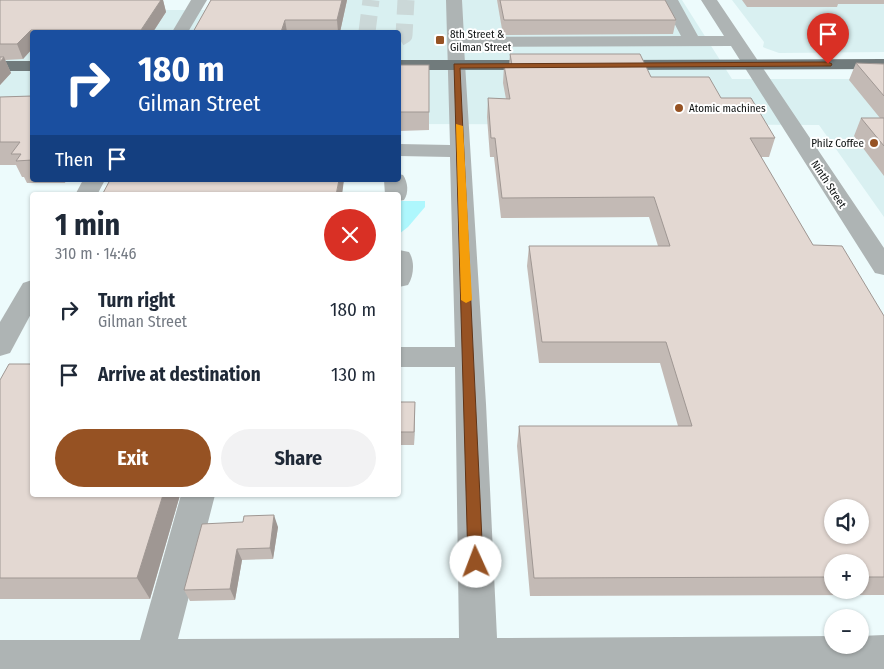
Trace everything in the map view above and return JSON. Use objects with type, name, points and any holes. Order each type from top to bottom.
[{"type":"main road","points":[[401,66],[456,54],[557,65]]},
{"type":"main road","points":[[594,65],[884,64]]},
{"type":"main road","points":[[0,66],[30,66]]},
{"type":"street","points":[[181,30],[199,0]]},
{"type":"street","points":[[454,0],[469,357],[479,664]]},
{"type":"street","points":[[670,0],[692,42]]},
{"type":"street","name":"Ninth Street","points":[[709,0],[884,267]]},
{"type":"street","points":[[456,54],[736,41]]},
{"type":"street","points":[[401,150],[460,151]]},
{"type":"street","points":[[0,346],[30,294]]},
{"type":"street","points":[[401,357],[469,357]]},
{"type":"street","points":[[152,664],[197,497]]},
{"type":"street","points":[[0,660],[152,664],[479,664],[884,654]]},
{"type":"shaded area","points":[[212,0],[682,0],[732,79],[884,79],[884,217],[819,125],[401,124],[401,30],[30,30],[30,124],[0,124],[0,10],[207,10]]},
{"type":"shaded area","points":[[732,0],[884,0],[884,52],[779,53],[763,47],[764,42]]},
{"type":"shaded area","points":[[401,201],[425,201],[425,207],[401,232]]},
{"type":"building","points":[[0,0],[161,0],[141,30],[30,30],[17,44],[0,44]]},
{"type":"building","points":[[211,0],[342,0],[337,20],[285,20],[282,30],[194,30]]},
{"type":"building","points":[[500,0],[665,0],[676,20],[504,20]]},
{"type":"building","points":[[510,54],[640,54],[651,77],[709,77],[721,98],[751,98],[775,138],[750,138],[813,245],[842,246],[884,316],[884,577],[869,577],[869,554],[824,554],[824,577],[534,578],[519,426],[692,426],[666,342],[542,342],[529,246],[670,246],[654,197],[502,198],[495,138],[491,138],[488,98],[510,99],[504,65],[512,65]]},
{"type":"building","points":[[856,63],[884,64],[884,96]]},
{"type":"building","points":[[401,65],[429,65],[429,112],[401,112]]},
{"type":"building","points":[[30,96],[30,160],[16,161],[21,154],[11,154],[20,142],[0,142],[0,97]]},
{"type":"building","points":[[861,118],[884,118],[884,146]]},
{"type":"building","points":[[109,182],[339,182],[337,192],[104,192]]},
{"type":"building","points":[[9,364],[30,364],[30,497],[162,497],[137,578],[0,578],[0,380]]},
{"type":"building","points":[[401,402],[415,402],[414,432],[401,432]]},
{"type":"building","points":[[274,515],[270,548],[237,549],[230,589],[184,590],[202,524],[243,522],[244,516]]},
{"type":"tunnel","points":[[367,30],[371,0]]},
{"type":"tunnel","points":[[401,37],[404,35],[406,0]]},
{"type":"slow traffic","points":[[459,126],[466,300]]},
{"type":"place","name":"8th Street & Gilman Street","points":[[440,40]]},
{"type":"place","name":"Atomic machines","points":[[679,108]]},
{"type":"place","name":"Philz Coffee","points":[[874,143]]},
{"type":"route","points":[[476,562],[456,65],[828,64]]}]
